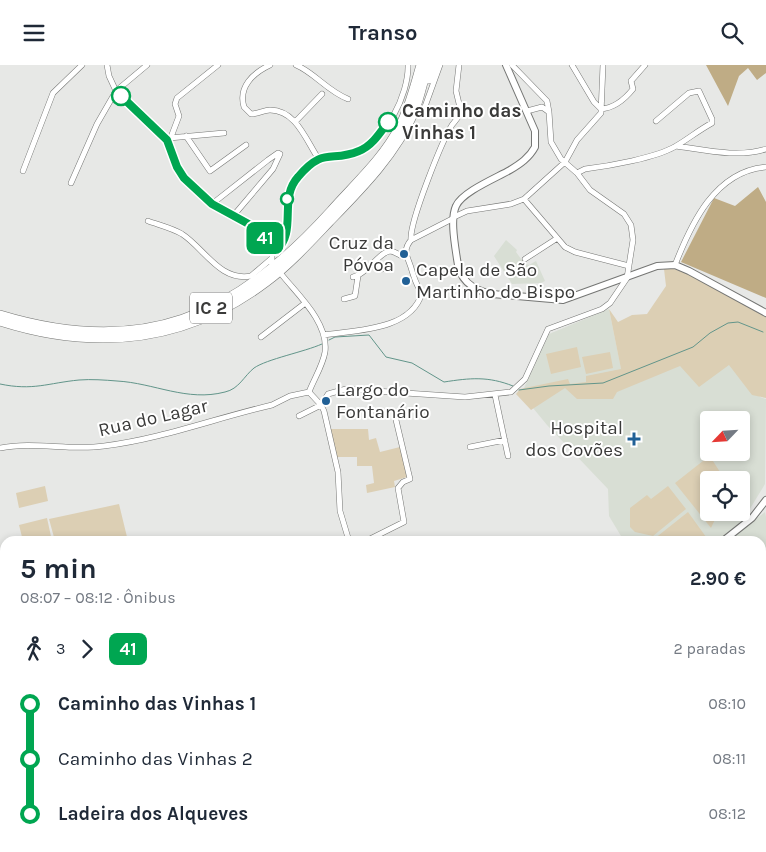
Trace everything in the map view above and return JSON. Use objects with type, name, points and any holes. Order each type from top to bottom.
[{"type":"highway","points":[[415,86],[416,65]]},
{"type":"highway","name":"IC 2","points":[[0,315],[57,329],[106,333],[148,328],[172,322],[231,298],[258,280],[291,252],[382,154],[401,125],[421,65]]},
{"type":"highway","name":"IC 2","points":[[0,321],[57,335],[107,339],[174,329],[222,310],[267,281],[287,265],[333,218],[393,150],[403,134],[418,99],[428,65]]},
{"type":"highway","points":[[418,99],[435,65]]},
{"type":"street","points":[[23,171],[53,93],[82,65]]},
{"type":"street","points":[[108,65],[109,76],[116,91],[169,138],[180,172],[212,204],[256,228],[276,251]]},
{"type":"street","points":[[71,183],[97,123],[116,91],[147,65]]},
{"type":"street","points":[[169,138],[179,116],[175,104],[177,98],[218,65]]},
{"type":"street","points":[[270,65],[253,76],[245,86],[242,93],[244,107],[251,114],[267,110],[282,112],[295,122],[318,158]]},
{"type":"street","points":[[296,65],[307,71],[331,91],[348,99]]},
{"type":"street","points":[[148,221],[180,233],[214,264],[240,275],[251,276],[271,260],[284,242],[287,232],[287,199],[296,178],[318,158],[358,152],[370,144],[400,105],[406,87],[408,65]]},
{"type":"street","points":[[423,112],[440,65]]},
{"type":"street","points":[[411,240],[410,233],[420,201],[452,126],[461,112],[456,91],[459,65]]},
{"type":"street","points":[[506,65],[536,139],[532,153],[521,163],[462,198],[456,206],[454,217],[458,267],[467,283],[481,291],[563,300],[657,266],[675,265],[766,313]]},
{"type":"street","points":[[299,416],[321,405],[328,394],[346,389],[449,397],[494,395],[511,392],[525,379],[548,329],[602,309],[618,293],[627,278],[633,239],[630,225],[624,214],[590,190],[577,173],[565,162],[551,142],[547,101],[512,65]]},
{"type":"street","points":[[572,65],[589,95],[601,109]]},
{"type":"street","points":[[402,256],[411,240],[454,217],[467,211],[511,204],[524,199],[565,162],[577,140],[601,113],[603,65]]},
{"type":"street","points":[[601,109],[606,109],[626,97],[632,89],[631,81],[645,65]]},
{"type":"street","points":[[577,173],[585,169],[646,157],[676,146],[712,123],[701,93],[689,93],[656,121]]},
{"type":"street","points":[[295,122],[322,94]]},
{"type":"street","points":[[526,111],[542,107],[549,111]]},
{"type":"street","points":[[169,138],[224,133]]},
{"type":"street","points":[[186,136],[210,171],[246,145]]},
{"type":"street","points":[[676,146],[736,153],[756,152],[766,149]]},
{"type":"street","points":[[212,204],[268,160],[278,153],[280,154],[273,169],[234,215]]},
{"type":"street","points":[[675,265],[691,229],[715,191],[743,173],[766,167]]},
{"type":"street","points":[[524,199],[556,239],[576,252],[629,266]]},
{"type":"street","points":[[525,259],[556,239]]},
{"type":"street","points":[[324,335],[380,326],[402,318],[412,310],[422,293],[413,280],[412,271],[402,256],[387,252],[356,277],[355,295],[344,299]]},
{"type":"street","points":[[376,261],[382,269]]},
{"type":"street","points":[[282,275],[324,335],[325,352],[309,392],[321,405],[338,472],[340,511],[348,536]]},
{"type":"street","points":[[614,283],[618,293]]},
{"type":"street","points":[[261,337],[304,304]]},
{"type":"street","name":"Rua do Lagar","points":[[0,448],[14,446],[100,447],[128,443],[272,405],[290,396],[309,392]]},
{"type":"street","points":[[494,395],[508,456]]},
{"type":"street","points":[[376,536],[404,522],[398,488],[403,481],[410,479],[396,420]]},
{"type":"street","points":[[470,447],[505,440]]},
{"type":"street","points":[[729,536],[752,518],[766,500]]},
{"type":"shaded area","points":[[706,65],[766,65],[766,73],[757,80],[748,68],[739,76],[728,106]]},
{"type":"shaded area","points":[[758,187],[766,202],[766,298],[681,262],[714,198],[735,206]]},
{"type":"shaded area","points":[[506,240],[517,250],[516,252],[524,263],[529,265],[536,261],[545,281],[541,283],[512,284],[494,256]]},
{"type":"shaded area","points":[[664,269],[674,269],[688,274],[766,317],[766,398],[752,395],[729,365],[699,387],[680,366],[617,392],[613,399],[577,399],[565,388],[531,410],[516,394],[520,389],[568,379],[570,384],[586,382],[586,376],[621,369],[609,309],[618,322],[632,315],[647,314],[666,286]]},
{"type":"shaded area","name":"Hospital dos Covões","points":[[609,309],[622,373],[729,324],[760,397],[766,399],[765,484],[750,509],[750,471],[700,471],[700,521],[742,521],[724,536],[621,536],[609,516],[608,489],[547,425],[519,391],[524,388],[549,334]]},
{"type":"shaded area","points":[[577,347],[581,367],[551,374],[546,354]]},
{"type":"shaded area","points":[[610,352],[613,368],[586,374],[582,357]]},
{"type":"shaded area","points":[[328,429],[368,429],[369,440],[376,438],[380,452],[400,447],[407,477],[394,481],[395,487],[367,493],[366,485],[374,483],[372,466],[357,466],[357,457],[336,457]]},
{"type":"shaded area","points":[[703,461],[713,461],[719,471],[700,471],[700,514],[675,483]]},
{"type":"shaded area","points":[[45,486],[48,501],[19,508],[16,493]]},
{"type":"shaded area","points":[[668,486],[686,509],[653,536],[635,532],[630,527],[630,508],[647,495],[651,499]]},
{"type":"shaded area","points":[[119,504],[127,536],[54,536],[49,519]]},
{"type":"shaded area","points":[[688,512],[705,536],[658,536]]},
{"type":"shaded area","points":[[765,512],[766,536],[735,536]]},
{"type":"shaded area","points":[[47,518],[51,536],[22,536],[19,525]]},
{"type":"shaded area","points":[[705,521],[714,521],[711,528]]},
{"type":"waterway","points":[[519,390],[603,383],[693,347],[710,333],[728,323],[738,322],[763,332]]},
{"type":"waterway","points":[[329,340],[335,337],[369,335],[386,357],[412,363],[444,382],[487,379],[513,386]]},
{"type":"waterway","points":[[0,384],[31,387],[79,380],[103,380],[131,382],[197,395],[211,394],[225,392],[234,388],[250,371],[260,365],[322,344]]},
{"type":"bus line","name":"41","points":[[121,96],[167,140],[177,167],[184,178],[212,204],[247,221],[256,228],[276,251],[286,238],[287,199],[296,178],[318,158],[350,154],[364,149],[377,137],[388,122]]},
{"type":"place","name":"Caminho das Vinhas 1","points":[[388,122]]},
{"type":"place","name":"Cruz da Póvoa","points":[[404,254]]},
{"type":"place","name":"Capela de São Martinho do Bispo","points":[[406,281]]},
{"type":"place","name":"Largo do Fontanário","points":[[326,401]]},
{"type":"place","name":"Hospital dos Covões","points":[[634,439]]}]
